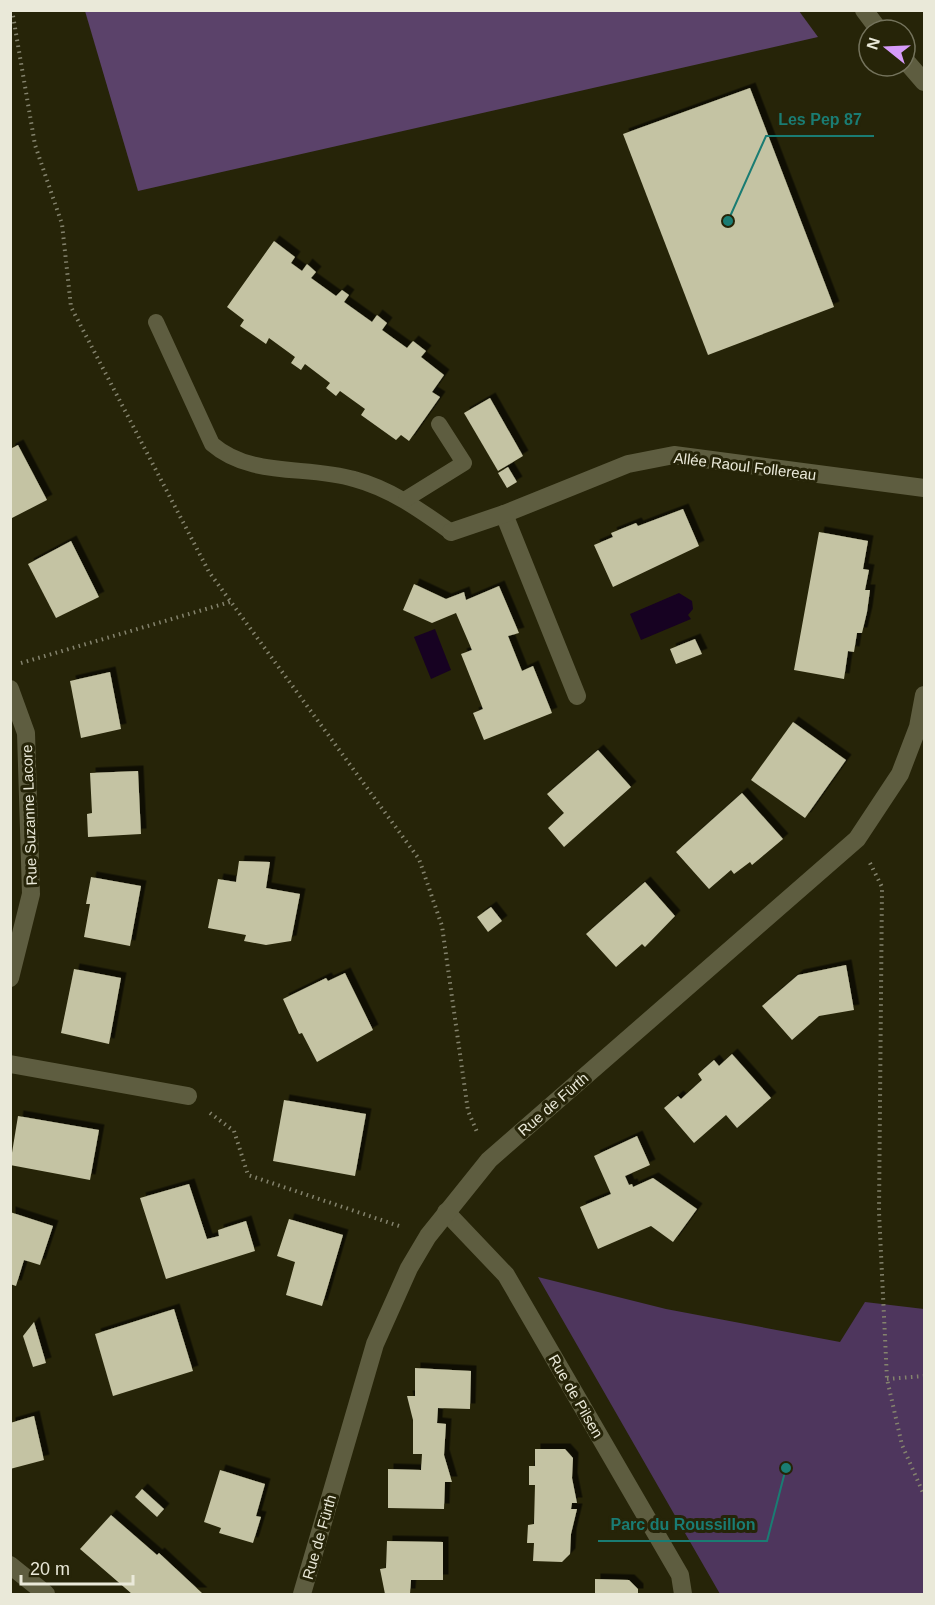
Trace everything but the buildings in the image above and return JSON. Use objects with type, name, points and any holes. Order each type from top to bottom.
[{"type":"street","name":"Allée Raoul Follereau","points":[[451,532],[504,514],[628,464],[674,455],[924,488]]},
{"type":"street","points":[[504,514],[577,696]]},
{"type":"street","name":"Rue Suzanne Lacore","points":[[10,689],[26,733],[31,894],[10,978]]},
{"type":"street","name":"Rue de Fürth","points":[[302,1594],[375,1344],[409,1268],[428,1236],[489,1160],[857,839],[900,774],[918,727],[924,695]]},
{"type":"street","points":[[10,1064],[189,1096]]},
{"type":"street","name":"Rue de Pilsen","points":[[446,1212],[506,1275],[680,1575],[683,1594]]},
{"type":"street","points":[[10,1565],[46,1594]]},
{"type":"lane","points":[[156,322],[212,444],[227,457],[251,464],[353,478],[406,499],[451,532]]},
{"type":"lane","points":[[406,499],[464,463],[439,424]]},
{"type":"path","points":[[12,10],[35,145],[62,224],[70,307],[209,572],[419,859],[442,926],[468,1111],[489,1160]]},
{"type":"path","points":[[10,667],[230,602]]},
{"type":"path","points":[[857,839],[882,887],[879,1212],[887,1379],[902,1445],[924,1495]]},
{"type":"path","points":[[189,1096],[234,1131],[248,1175],[428,1236]]},
{"type":"path","points":[[887,1379],[924,1376]]},
{"type":"shaded area","points":[[85,11],[799,11],[818,37],[138,191]]},
{"type":"shaded area","points":[[679,593],[692,601],[693,609],[688,615],[691,619],[641,640],[630,614]]},
{"type":"shaded area","points":[[435,629],[451,670],[431,679],[414,637]]},
{"type":"shaded area","points":[[538,1277],[666,1309],[840,1342],[865,1302],[924,1309],[924,1594],[720,1594]]},
{"type":"place","name":"Les Pep 87","points":[[728,221]]},
{"type":"place","name":"Parc du Roussillon","points":[[786,1468]]}]
